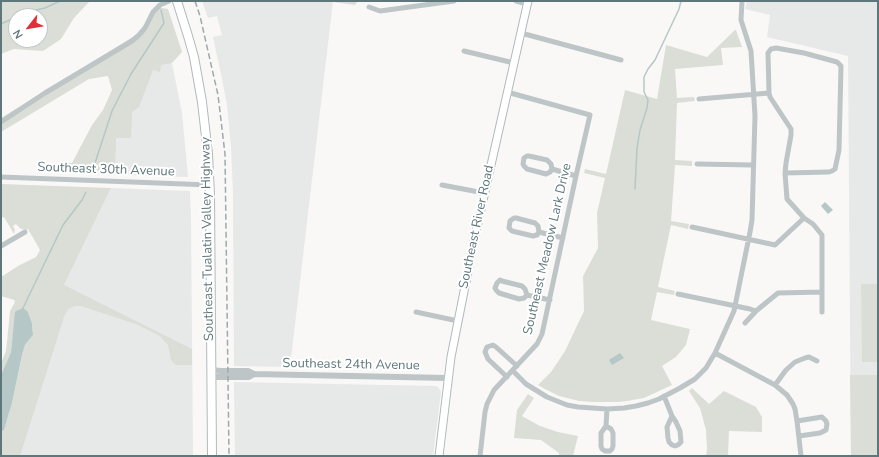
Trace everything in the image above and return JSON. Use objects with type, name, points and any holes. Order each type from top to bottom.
[{"type":"main road","name":"Southeast Tualatin Valley Highway","points":[[177,1],[194,57],[208,154],[210,184],[212,456]]},
{"type":"main road","name":"Southeast River Road","points":[[439,456],[448,378],[458,321],[484,193],[528,3]]},
{"type":"street","points":[[1,122],[45,93],[132,41],[145,28],[153,12],[160,5],[169,1]]},
{"type":"street","points":[[369,7],[380,10],[454,1]]},
{"type":"street","points":[[516,1],[528,3]]},
{"type":"street","points":[[512,371],[526,384],[547,397],[567,405],[607,409],[624,408],[648,403],[680,388],[701,374],[706,368],[731,319],[735,306],[752,220],[755,116],[754,94],[750,51],[741,20],[742,1]]},
{"type":"street","points":[[521,33],[621,60]]},
{"type":"street","points":[[785,173],[829,172],[835,169],[839,150],[841,66],[837,62],[804,52],[776,48],[771,49],[768,54],[769,93],[770,97],[791,129],[785,173],[787,199],[804,218],[813,224],[822,235],[822,312]]},
{"type":"street","points":[[464,51],[514,63]]},
{"type":"street","name":"Southeast Meadow Lark Drive","points":[[480,456],[487,404],[494,390],[534,348],[540,340],[542,334],[590,115],[507,92]]},
{"type":"street","points":[[699,99],[769,93]]},
{"type":"street","points":[[528,156],[547,160],[551,164],[552,169],[546,174],[527,169],[523,164],[524,158],[528,156]]},
{"type":"street","points":[[697,164],[753,165]]},
{"type":"street","points":[[552,169],[576,176]]},
{"type":"street","name":"Southeast 30th Avenue","points":[[1,177],[210,184]]},
{"type":"street","points":[[442,185],[484,193]]},
{"type":"street","points":[[539,232],[538,226],[534,223],[516,218],[510,221],[509,228],[512,231],[532,236],[539,232],[563,238]]},
{"type":"street","points":[[692,227],[775,245],[804,218]]},
{"type":"street","points":[[1,246],[25,232]]},
{"type":"street","points":[[500,280],[522,286],[525,289],[526,294],[524,298],[520,299],[499,293],[495,288],[500,280]]},
{"type":"street","points":[[745,323],[756,311],[778,293],[822,292]]},
{"type":"street","points":[[526,294],[550,300]]},
{"type":"street","points":[[678,294],[756,311]]},
{"type":"street","points":[[416,312],[458,321]]},
{"type":"street","points":[[507,377],[488,359],[485,352],[488,347],[493,345],[517,366]]},
{"type":"street","points":[[714,353],[775,385],[787,395],[793,404],[797,421],[801,456]]},
{"type":"street","points":[[775,385],[786,370],[795,362],[809,357],[817,361]]},
{"type":"street","name":"Southeast 24th Avenue","points":[[212,373],[249,377],[254,374],[448,378]]},
{"type":"street","points":[[664,396],[672,416],[680,430],[681,442],[675,446],[669,442],[668,438],[667,427],[672,416]]},
{"type":"street","points":[[606,426],[607,409]]},
{"type":"street","points":[[797,421],[822,417],[828,424],[826,430],[820,433],[799,436]]},
{"type":"shaded area","points":[[1,1],[90,1],[74,18],[61,39],[48,48],[48,8],[8,8],[8,48],[48,48],[43,51],[14,49],[1,54]]},
{"type":"shaded area","points":[[202,1],[333,1],[290,367],[234,366],[233,192],[231,147],[227,105],[213,37],[222,35],[217,16],[208,18]]},
{"type":"shaded area","points":[[333,1],[358,1],[355,5]]},
{"type":"shaded area","points":[[747,1],[878,1],[878,456],[851,456],[848,56],[767,37],[770,15],[745,9]]},
{"type":"shaded area","points":[[157,7],[168,9],[182,52],[172,63],[161,65],[160,72],[153,70],[139,107],[132,112],[131,138],[116,138],[115,173],[88,174],[59,172],[62,162],[72,163],[92,125],[103,110],[112,90],[108,76],[89,79],[1,132],[1,118],[141,32]]},
{"type":"shaded area","points":[[735,30],[742,47],[721,48],[723,65],[675,69],[677,98],[694,97],[695,101],[677,103],[675,160],[692,161],[692,166],[675,165],[671,221],[689,224],[688,229],[671,225],[658,287],[675,291],[674,295],[657,292],[651,320],[690,329],[686,345],[676,357],[662,366],[672,385],[644,398],[618,402],[579,401],[559,396],[545,389],[538,385],[551,372],[565,351],[584,311],[583,276],[598,248],[597,213],[605,178],[584,173],[585,169],[606,174],[625,90],[657,99],[666,45],[707,57]]},
{"type":"shaded area","points":[[169,49],[182,113],[188,177],[88,174],[136,75]]},
{"type":"shaded area","points":[[1,184],[111,188],[64,285],[192,349],[192,365],[176,365],[171,360],[168,345],[160,336],[136,324],[81,306],[75,306],[68,309],[64,317],[20,456],[1,456],[1,432],[4,430],[12,403],[25,345],[33,335],[32,323],[28,312],[16,311],[11,352],[1,375],[1,363],[6,351],[10,311],[15,302],[14,300],[1,296],[1,277],[36,257],[40,250],[28,229],[21,229],[16,224],[13,226],[15,230],[14,234],[4,217],[1,218]]},
{"type":"shaded area","points":[[111,188],[190,191],[193,456],[10,456],[64,285]]},
{"type":"shaded area","points":[[825,202],[833,210],[828,214],[821,206]]},
{"type":"shaded area","points":[[861,284],[878,284],[878,362],[862,362]]},
{"type":"shaded area","points":[[23,308],[28,312],[32,323],[33,335],[25,345],[12,403],[4,430],[1,432],[1,375],[11,352],[15,312]]},
{"type":"shaded area","points":[[620,353],[624,358],[612,365],[609,360]]},
{"type":"shaded area","points":[[850,375],[878,375],[878,456],[851,456]]},
{"type":"shaded area","points":[[234,382],[436,386],[441,392],[433,456],[235,456]]},
{"type":"shaded area","points":[[692,388],[709,404],[724,391],[756,407],[762,417],[762,432],[729,431],[728,456],[706,456],[706,430],[700,408],[689,391]]},
{"type":"shaded area","points":[[528,394],[534,398],[522,416],[540,426],[558,432],[578,436],[573,456],[559,456],[559,453],[541,440],[514,438],[517,410]]},
{"type":"waterway","points":[[45,8],[60,1]]},
{"type":"waterway","points":[[635,189],[637,148],[648,100],[644,92],[644,77],[655,60],[679,9],[681,1]]},
{"type":"waterway","points":[[95,163],[112,111],[131,74],[164,23],[161,10]]},
{"type":"waterway","points":[[1,24],[8,21]]},
{"type":"waterway","points":[[23,309],[63,225],[82,200],[86,192]]},
{"type":"railway","points":[[195,1],[200,16],[218,95],[225,154],[229,456]]}]
